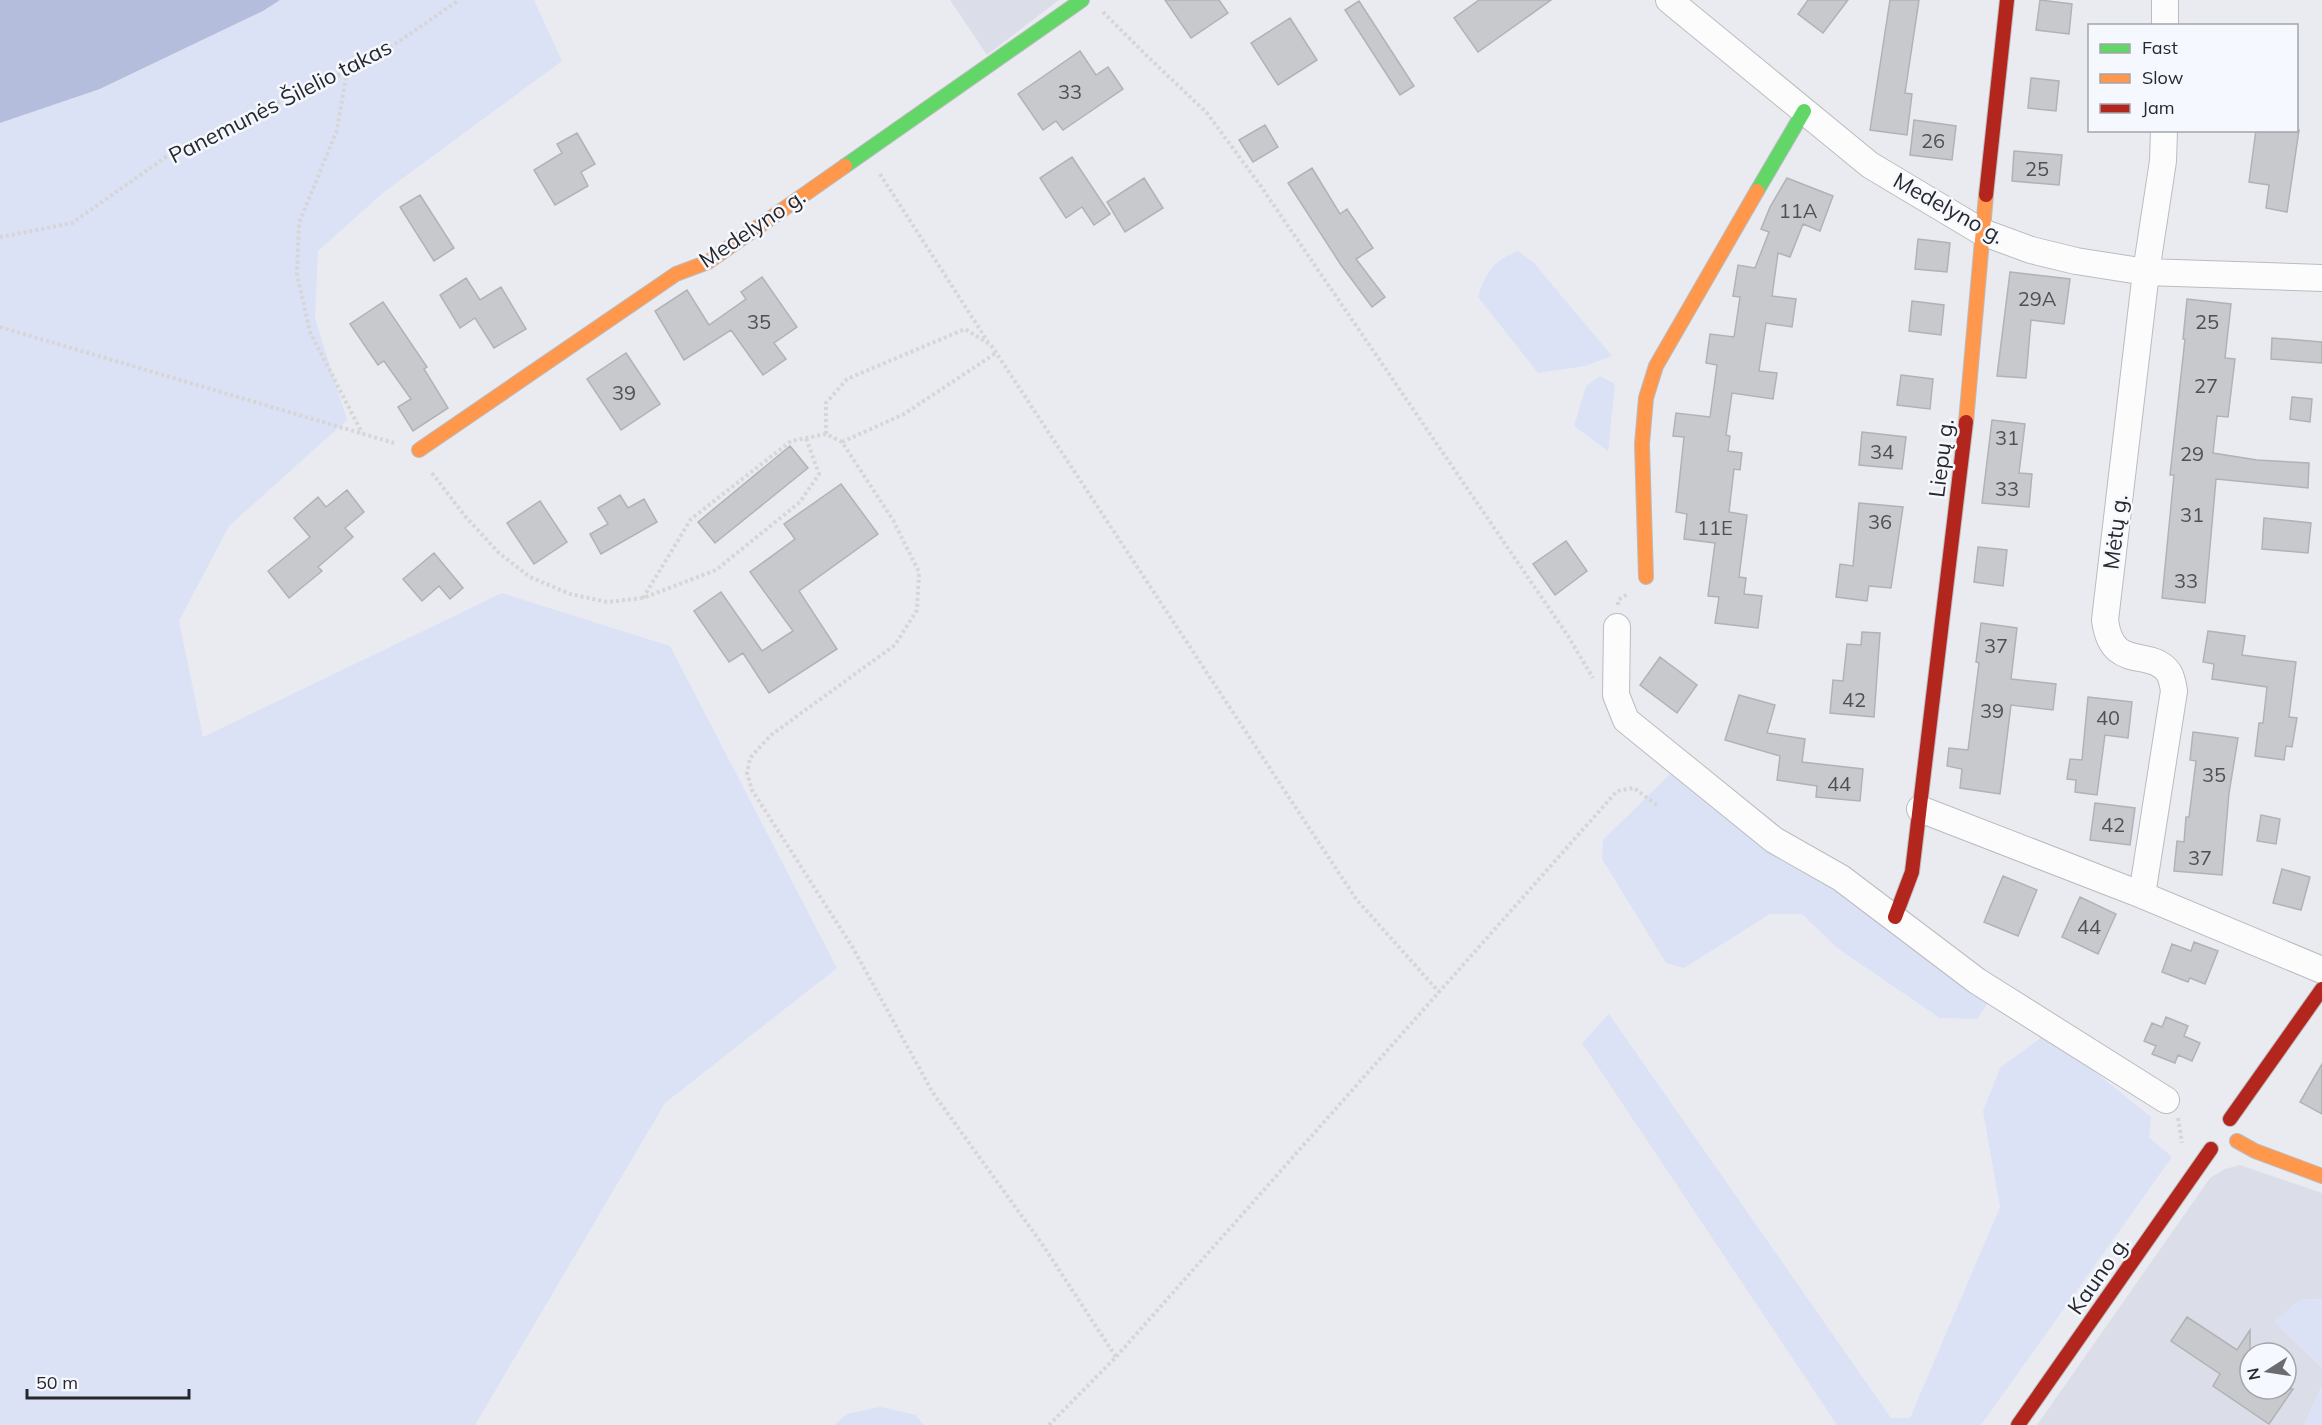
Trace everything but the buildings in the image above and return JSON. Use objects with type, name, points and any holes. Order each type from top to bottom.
[{"type":"street","name":"Medelyno g.","points":[[419,450],[675,274],[708,262],[1082,0]]},
{"type":"street","name":"Medelyno g.","points":[[1669,0],[1870,165],[1983,232],[2031,250],[2076,261],[2146,272],[2322,278]]},
{"type":"street","name":"Liepų g.","points":[[1896,917],[1912,872],[1920,809],[1970,392],[1983,232],[2007,0]]},
{"type":"street","points":[[2165,0],[2165,24]]},
{"type":"street","points":[[1646,577],[1642,444],[1646,399],[1656,366],[1804,111]]},
{"type":"street","name":"Mėtų g.","points":[[2142,894],[2174,691],[2169,673],[2160,665],[2121,653],[2112,645],[2105,621],[2146,272],[2163,161],[2164,132]]},
{"type":"street","points":[[1617,627],[1616,695],[1626,720],[1774,840],[1841,878],[1896,917],[1923,941],[1977,981],[2166,1100]]},
{"type":"street","points":[[1920,809],[2142,894],[2322,970]]},
{"type":"street","points":[[2230,1119],[2322,989]]},
{"type":"street","points":[[2203,1136],[2211,1149],[2218,1151],[2226,1151],[2237,1142],[2235,1123],[2223,1116],[2215,1117]]},
{"type":"street","points":[[2237,1142],[2254,1151],[2322,1176]]},
{"type":"street","name":"Kauno g.","points":[[2018,1425],[2211,1149]]},
{"type":"path","name":"Panemunės Šilelio takas","points":[[0,237],[72,223],[180,147],[372,60],[459,0]]},
{"type":"path","points":[[1100,8],[1146,56],[1208,112],[1568,636],[1594,680]]},
{"type":"path","points":[[347,71],[337,130],[299,223],[297,274],[310,332],[363,434]]},
{"type":"path","points":[[866,151],[996,354],[1356,898],[1439,992]]},
{"type":"path","points":[[0,327],[419,450],[432,474],[465,516],[499,553],[530,577],[570,594],[608,602],[643,598],[717,570],[800,502],[819,474],[806,438]]},
{"type":"path","points":[[826,434],[826,403],[847,379],[964,328],[991,345],[996,354]]},
{"type":"path","points":[[842,442],[904,414],[996,354]]},
{"type":"path","points":[[643,598],[691,519],[790,441],[826,434],[842,442],[893,520],[919,572],[917,610],[895,645],[771,735],[750,758],[747,773],[752,790],[853,948],[933,1093],[1042,1244],[1116,1357]]},
{"type":"path","points":[[1617,627],[1618,600],[1645,585],[1646,577]]},
{"type":"path","points":[[1049,1425],[1116,1357],[1617,791],[1634,788],[1658,806]]},
{"type":"path","points":[[2166,1100],[2180,1121],[2182,1148]]},
{"type":"shaded area","points":[[0,0],[280,0],[263,11],[100,89],[0,123]]},
{"type":"shaded area","points":[[280,0],[534,0],[562,61],[384,192],[318,251],[315,318],[347,420],[229,526],[179,621],[203,737],[502,593],[670,646],[837,968],[665,1103],[475,1425],[0,1425],[0,123],[101,89],[263,11]]},
{"type":"shaded area","points":[[950,0],[1059,0],[987,55]]},
{"type":"shaded area","points":[[1518,251],[1533,262],[1612,356],[1585,366],[1538,373],[1478,297],[1484,281],[1496,263]]},
{"type":"shaded area","points":[[1600,376],[1615,384],[1608,451],[1574,426],[1586,386]]},
{"type":"shaded area","points":[[1673,771],[1742,828],[1992,997],[1977,1019],[1940,1018],[1837,948],[1802,914],[1770,914],[1684,968],[1666,963],[1602,859],[1603,840]]},
{"type":"shaded area","points":[[1609,1014],[1891,1418],[1910,1418],[2000,1207],[1983,1111],[2000,1068],[2047,1033],[2151,1117],[2149,1137],[2172,1157],[1981,1425],[1837,1425],[1582,1043]]},
{"type":"shaded area","points":[[2240,1165],[2322,1193],[2322,1299],[2300,1300],[2275,1322],[2294,1341],[2238,1341],[2238,1401],[2298,1401],[2298,1345],[2322,1368],[2322,1386],[2304,1425],[2037,1425],[2210,1178],[2225,1169]]},
{"type":"shaded area","points":[[2322,1299],[2322,1368],[2298,1345],[2298,1341],[2294,1341],[2275,1322],[2300,1300]]},
{"type":"shaded area","points":[[2322,1386],[2322,1425],[2304,1425]]},
{"type":"shaded area","points":[[880,1407],[916,1415],[923,1425],[834,1425],[847,1414]]},
{"type":"traffic: fast","points":[[845,166],[1082,0]]},
{"type":"traffic: fast","points":[[1757,191],[1804,111]]},
{"type":"traffic: slow","points":[[419,450],[676,274],[708,262],[845,166]]},
{"type":"traffic: slow","points":[[1646,577],[1642,444],[1646,398],[1656,366],[1757,191]]},
{"type":"traffic: slow","points":[[1966,422],[1986,195]]},
{"type":"traffic: slow","points":[[2237,1141],[2255,1151],[2322,1176]]},
{"type":"traffic: jam","points":[[1986,195],[2007,0]]},
{"type":"traffic: jam","points":[[1895,917],[1912,872],[1966,422]]},
{"type":"traffic: jam","points":[[2230,1119],[2322,989]]},
{"type":"traffic: jam","points":[[2018,1425],[2211,1149]]}]
